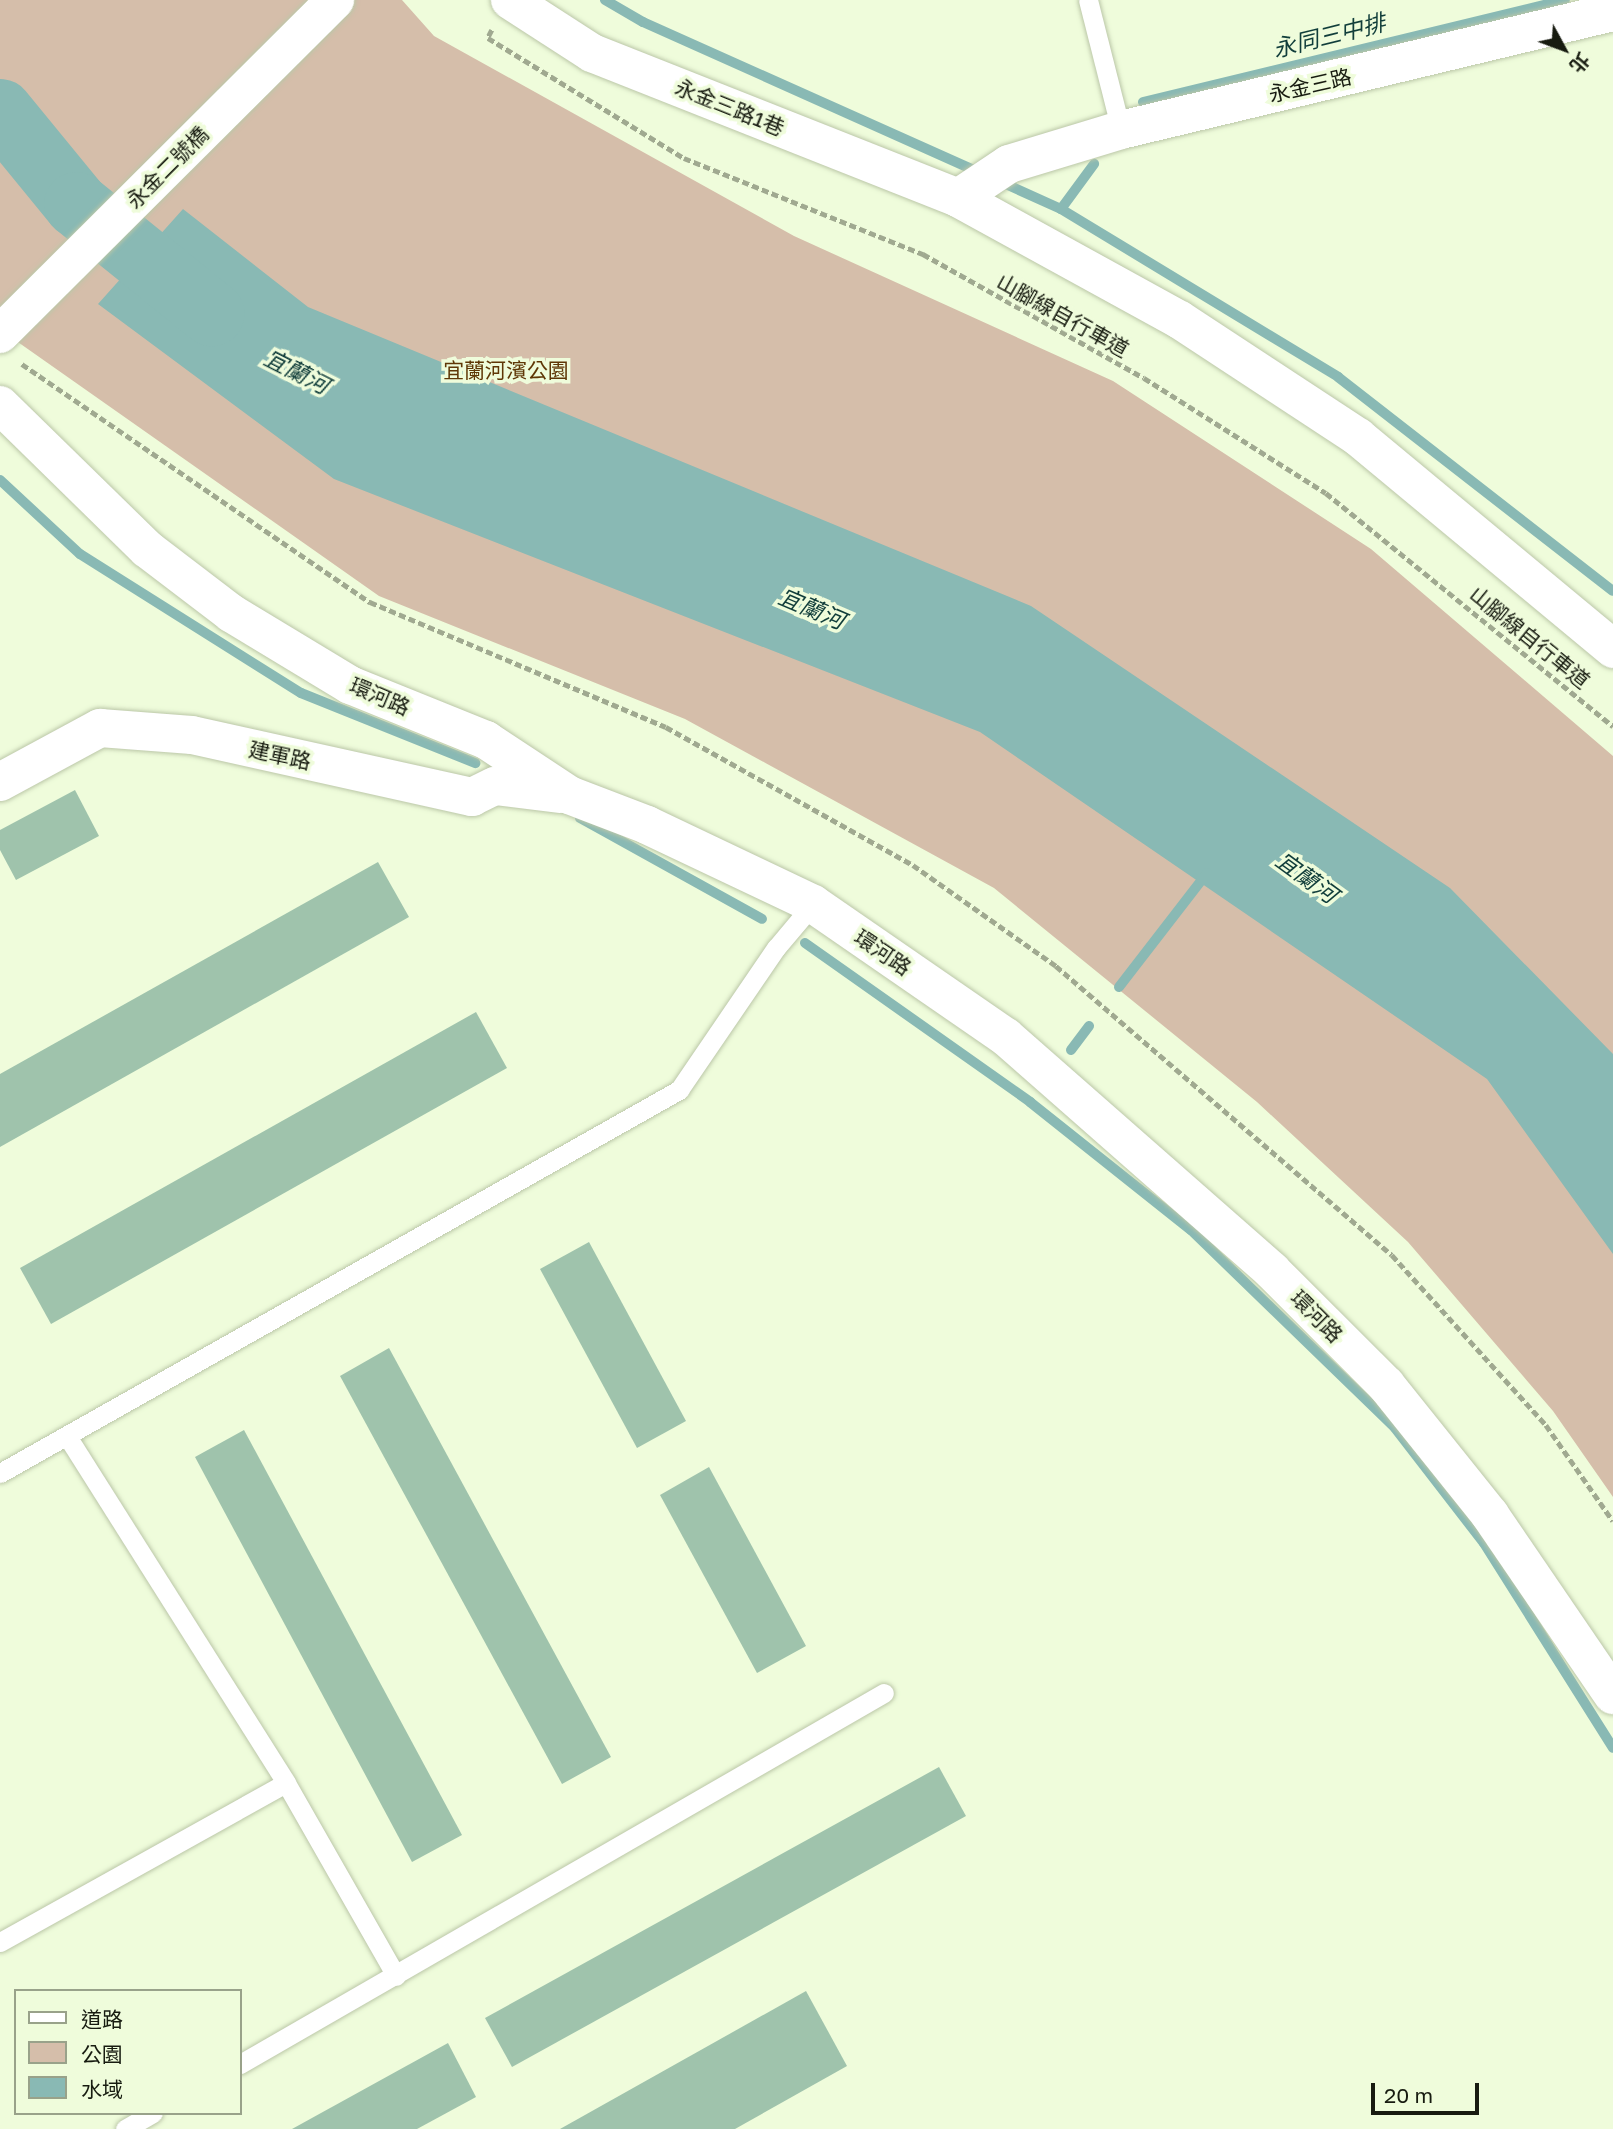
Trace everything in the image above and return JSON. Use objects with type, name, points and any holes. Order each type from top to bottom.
[{"type":"street","name":"永金二號橋","points":[[0,334],[335,0]]},
{"type":"street","name":"永金三路1巷","points":[[503,10],[592,53],[958,198],[1180,320],[1357,437],[1613,649]]},
{"type":"street","name":"永金三路","points":[[958,198],[1009,164],[1121,130],[1613,12]]},
{"type":"street","name":"環河路","points":[[0,405],[147,549],[231,614],[350,685],[486,740],[569,795],[647,825],[813,904],[1006,1037],[1272,1271],[1386,1385],[1490,1515],[1613,1695]]},
{"type":"street","name":"建軍路","points":[[0,782],[100,728],[192,735],[472,797],[495,786],[569,795]]},
{"type":"lane","points":[[1087,0],[1121,130]]},
{"type":"lane","points":[[0,1474],[679,1090],[776,948],[813,904]]},
{"type":"lane","points":[[67,1436],[286,1783],[396,1976]]},
{"type":"lane","points":[[242,2063],[884,1693]]},
{"type":"lane","points":[[0,1942],[286,1783]]},
{"type":"lane","points":[[125,2129],[150,2115]]},
{"type":"path","name":"山腳線自行車道","points":[[503,10],[488,38],[684,158],[923,254],[1144,378],[1326,493],[1613,726]]},
{"type":"green space","name":"宜蘭河濱公園","points":[[0,0],[402,0],[434,36],[794,236],[1113,381],[1371,549],[1613,756],[1613,1497],[1553,1411],[1408,1242],[1257,1102],[994,888],[685,719],[379,596],[15,340],[0,321]]},
{"type":"water","points":[[183,209],[308,307],[1031,606],[1450,888],[1613,1054],[1613,1254],[1487,1079],[980,732],[334,479],[98,304]]},
{"type":"building","points":[[75,790],[99,836],[16,880],[0,850],[0,830]]},
{"type":"building","points":[[378,862],[409,917],[0,1147],[0,1074]]},
{"type":"building","points":[[476,1012],[507,1068],[51,1324],[20,1268]]},
{"type":"building","points":[[589,1242],[686,1421],[637,1448],[540,1269]]},
{"type":"building","points":[[389,1348],[611,1757],[562,1784],[340,1376]]},
{"type":"building","points":[[244,1430],[462,1835],[412,1862],[195,1457]]},
{"type":"building","points":[[709,1467],[806,1646],[757,1673],[660,1495]]},
{"type":"building","points":[[939,1767],[966,1816],[512,2067],[485,2018]]},
{"type":"building","points":[[806,1991],[847,2066],[735,2129],[560,2129]]},
{"type":"building","points":[[448,2043],[476,2097],[417,2129],[292,2129]]},
{"type":"waterway","points":[[605,0],[643,22],[981,173]]},
{"type":"waterway","name":"永同三中排","points":[[1143,102],[1565,0]]},
{"type":"waterway","name":"宜蘭河","points":[[0,111],[76,204],[211,313]]},
{"type":"waterway","name":"永同三中排","points":[[1061,209],[1094,164]]},
{"type":"waterway","points":[[999,181],[1061,209],[1338,377],[1613,591]]},
{"type":"waterway","points":[[0,480],[80,554],[301,693],[475,763]]},
{"type":"waterway","points":[[580,818],[762,919]]},
{"type":"waterway","points":[[1119,987],[1207,873]]},
{"type":"waterway","points":[[805,943],[1030,1102],[1191,1230],[1395,1428],[1484,1543],[1613,1748]]},
{"type":"waterway","points":[[1071,1050],[1089,1026]]}]
